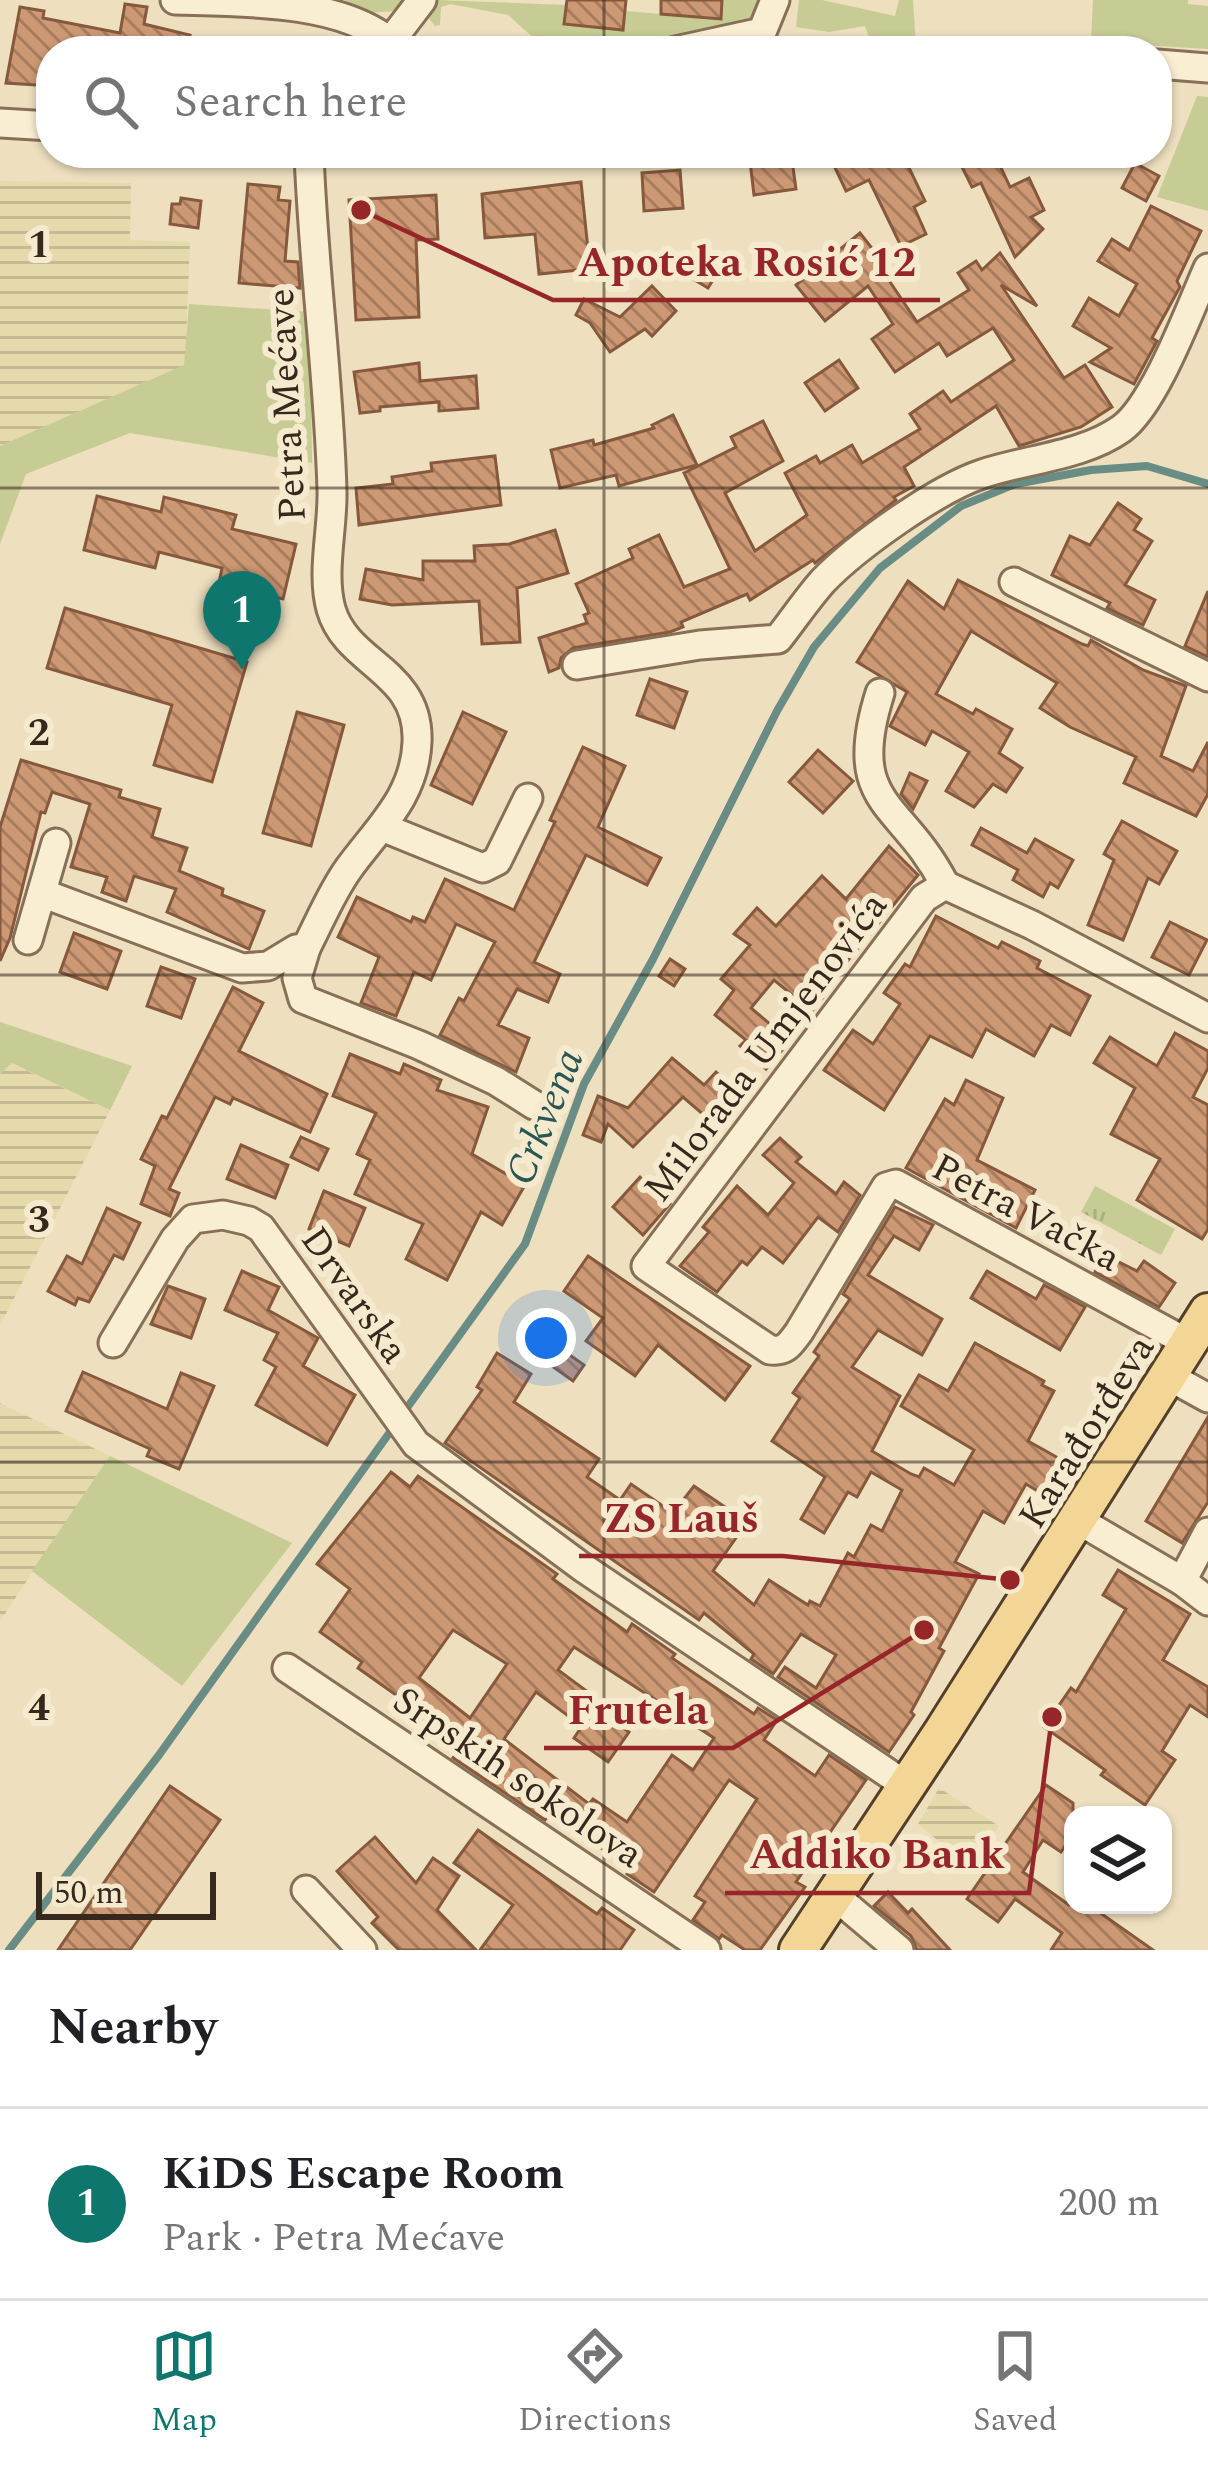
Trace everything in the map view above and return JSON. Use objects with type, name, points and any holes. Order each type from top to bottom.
[{"type":"main road","name":"Karađorđeva","points":[[798,1950],[1199,1328]]},
{"type":"street","points":[[175,0],[272,1],[354,15],[378,36]]},
{"type":"street","points":[[397,36],[422,0]]},
{"type":"street","points":[[744,36],[762,32],[776,0]]},
{"type":"street","points":[[1172,65],[1208,68]]},
{"type":"street","points":[[0,123],[36,125]]},
{"type":"street","name":"Petra Mećave","points":[[310,168],[332,489],[330,602],[345,635],[392,676],[408,697],[416,722],[411,780],[402,801],[332,895],[307,948],[296,986],[303,999],[419,1045],[534,1105]]},
{"type":"street","points":[[577,665],[700,645],[778,639],[844,563],[943,492],[984,473],[1070,450],[1120,430],[1142,407],[1194,330],[1208,268]]},
{"type":"street","points":[[1014,582],[1208,677]]},
{"type":"street","points":[[880,693],[867,747],[873,782],[945,885]]},
{"type":"street","points":[[382,827],[488,867],[497,861],[527,798]]},
{"type":"street","points":[[28,940],[56,843]]},
{"type":"street","name":"Milorada Umjenovića","points":[[646,1266],[924,898],[945,885],[1208,1018]]},
{"type":"street","points":[[42,893],[242,968],[268,966],[296,949],[307,948]]},
{"type":"street","name":"Petra Vačka","points":[[646,1266],[779,1351],[788,1348],[799,1333],[886,1187],[896,1184],[1199,1328]]},
{"type":"street","name":"Drvarska","points":[[113,1343],[193,1219],[236,1217],[261,1228],[407,1436],[582,1567],[907,1786]]},
{"type":"street","points":[[1170,1376],[1208,1397]]},
{"type":"street","points":[[1078,1520],[1182,1580],[1208,1601]]},
{"type":"street","points":[[1182,1580],[1208,1532]]},
{"type":"street","name":"Srpskih sokolova","points":[[287,1668],[706,1950]]},
{"type":"street","points":[[306,1890],[362,1950]]},
{"type":"street","points":[[835,1895],[899,1950]]},
{"type":"shaded area","points":[[0,181],[131,183],[130,240],[190,242],[185,365],[0,446]]},
{"type":"shaded area","points":[[11,1063],[110,1110],[0,1326],[0,1074]]},
{"type":"shaded area","points":[[0,1403],[110,1456],[0,1621]]},
{"type":"shaded area","points":[[939,1788],[999,1826],[972,1869],[918,1824]]},
{"type":"green space","points":[[344,0],[412,0],[406,10],[370,13]]},
{"type":"green space","points":[[437,0],[567,5],[565,24],[622,30],[625,11],[720,19],[723,0],[762,0],[756,22],[730,32],[698,36],[532,36],[508,15],[450,4],[441,7],[440,25],[435,26],[428,17]]},
{"type":"green space","points":[[799,0],[822,0],[895,16],[899,0],[913,0],[915,36],[869,36],[865,26],[829,32],[796,27]]},
{"type":"green space","points":[[1093,0],[1188,0],[1188,4],[1208,6],[1208,49],[1172,47],[1172,36],[1091,36]]},
{"type":"green space","points":[[1197,96],[1208,97],[1208,211],[1157,197]]},
{"type":"green space","points":[[189,304],[310,312],[312,463],[130,433],[26,474],[0,544],[0,446],[184,365]]},
{"type":"green space","points":[[0,1022],[132,1066],[110,1110],[12,1063],[0,1074]]},
{"type":"green space","points":[[1095,1186],[1175,1229],[1161,1255],[1081,1212]]},
{"type":"green space","points":[[110,1456],[292,1543],[182,1686],[32,1571]]},
{"type":"building","points":[[567,0],[626,0],[623,30],[564,24]]},
{"type":"building","points":[[661,0],[722,0],[721,19],[661,14]]},
{"type":"building","points":[[125,4],[147,7],[144,24],[190,35],[36,36],[36,85],[6,83],[20,7],[44,11],[43,18],[120,33]]},
{"type":"building","points":[[751,168],[793,168],[796,189],[754,195]]},
{"type":"building","points":[[835,168],[909,168],[925,201],[914,207],[926,234],[901,246],[869,180],[846,191]]},
{"type":"building","points":[[962,168],[1001,168],[1010,187],[1029,178],[1044,210],[1031,217],[1043,229],[1015,257],[981,183],[972,187]]},
{"type":"building","points":[[1132,168],[1159,176],[1146,201],[1122,188]]},
{"type":"building","points":[[680,170],[683,208],[644,211],[642,173]]},
{"type":"building","points":[[581,182],[590,269],[539,274],[535,234],[485,238],[482,194]]},
{"type":"building","points":[[248,184],[280,187],[278,200],[290,201],[285,261],[298,262],[300,288],[239,283]]},
{"type":"building","points":[[436,195],[438,239],[416,240],[419,317],[356,320],[349,200]]},
{"type":"building","points":[[181,198],[201,201],[198,228],[170,224],[172,204],[180,204]]},
{"type":"building","points":[[1151,206],[1201,231],[1177,281],[1180,287],[1152,338],[1157,341],[1134,384],[1090,362],[1111,348],[1073,326],[1089,298],[1119,316],[1137,284],[1098,261],[1112,239],[1129,250]]},
{"type":"building","points":[[860,233],[888,269],[884,273],[917,322],[969,290],[958,273],[976,261],[982,270],[1000,253],[1037,306],[1001,285],[1064,378],[1085,365],[1112,407],[1081,427],[1019,446],[996,406],[904,467],[914,486],[815,563],[750,600],[747,594],[681,622],[683,627],[670,632],[573,648],[561,658],[559,668],[549,672],[539,638],[587,623],[584,615],[589,613],[576,584],[633,558],[629,549],[659,535],[684,587],[730,569],[684,473],[736,447],[731,437],[763,421],[783,461],[725,493],[755,551],[807,515],[785,473],[816,456],[820,463],[852,445],[862,463],[920,429],[910,414],[943,391],[951,402],[1014,360],[993,328],[947,356],[939,343],[895,372],[872,339],[893,324],[868,286],[825,321],[796,285]]},
{"type":"building","points":[[700,247],[724,262],[708,288],[688,276]]},
{"type":"building","points":[[652,286],[676,311],[652,336],[645,329],[610,352],[590,323],[576,315],[584,299],[620,317]]},
{"type":"building","points":[[839,360],[858,388],[825,411],[805,383]]},
{"type":"building","points":[[419,363],[420,381],[476,376],[478,408],[439,411],[439,402],[360,413],[354,372]]},
{"type":"building","points":[[673,415],[697,465],[619,486],[616,475],[560,488],[551,450],[593,440],[594,445],[654,428],[652,425]]},
{"type":"building","points":[[495,456],[501,505],[359,525],[356,488],[393,484],[392,477],[432,471],[431,463]]},
{"type":"building","points":[[97,496],[161,512],[164,497],[236,515],[232,529],[296,544],[283,599],[219,583],[222,568],[159,552],[155,568],[84,550]]},
{"type":"building","points":[[1118,503],[1141,519],[1134,530],[1152,541],[1125,585],[1155,600],[1143,625],[1052,575],[1070,536],[1090,545]]},
{"type":"building","points":[[555,530],[568,573],[517,588],[520,642],[482,644],[479,601],[392,605],[360,599],[366,569],[423,580],[423,561],[475,561],[474,546],[509,544]]},
{"type":"building","points":[[958,580],[1082,644],[1088,646],[1091,640],[1143,670],[1186,686],[1161,756],[1193,771],[1208,742],[1208,794],[1196,816],[1124,783],[1136,757],[1040,708],[1057,683],[971,631],[936,694],[1012,729],[999,753],[1022,768],[1006,792],[993,784],[974,807],[946,791],[969,752],[932,731],[925,745],[890,726],[907,692],[857,662],[908,581],[944,609]]},
{"type":"building","points":[[1208,591],[1208,657],[1185,646]]},
{"type":"building","points":[[65,608],[247,662],[212,782],[154,765],[172,705],[47,668]]},
{"type":"building","points":[[650,679],[687,692],[674,728],[637,715]]},
{"type":"building","points":[[297,712],[344,725],[311,846],[263,833]]},
{"type":"building","points":[[463,712],[506,732],[472,804],[431,785]]},
{"type":"building","points":[[583,747],[625,766],[598,827],[661,858],[647,885],[586,855],[534,962],[560,974],[548,1002],[517,989],[498,1025],[529,1038],[516,1072],[440,1035],[495,942],[456,924],[431,980],[414,972],[396,1016],[361,1003],[379,957],[338,937],[357,897],[411,922],[413,917],[425,922],[445,879],[514,910]]},
{"type":"building","points":[[818,750],[853,781],[823,813],[789,782]]},
{"type":"building","points":[[21,760],[121,790],[119,797],[160,809],[152,837],[187,848],[179,871],[264,911],[249,949],[167,912],[176,889],[134,876],[126,901],[102,892],[107,877],[71,867],[90,804],[52,792],[45,813],[41,812],[0,961],[0,827]]},
{"type":"building","points":[[910,773],[927,781],[913,809],[901,794]]},
{"type":"building","points":[[1122,821],[1177,851],[1159,884],[1148,878],[1123,940],[1088,925],[1114,860],[1104,854]]},
{"type":"building","points":[[981,828],[1027,853],[1035,839],[1073,860],[1058,888],[1050,883],[1043,897],[1013,880],[1018,870],[972,845]]},
{"type":"building","points":[[889,846],[918,875],[812,1011],[774,980],[751,1008],[790,1041],[766,1069],[740,1046],[746,1040],[715,1015],[734,990],[721,979],[750,945],[734,934],[757,908],[776,926],[822,876],[846,899]]},
{"type":"building","points":[[936,916],[998,948],[1002,942],[1040,961],[1037,968],[1090,996],[1070,1035],[1051,1025],[1034,1056],[986,1029],[972,1057],[930,1036],[884,1110],[824,1070],[853,1030],[873,1044],[900,1004],[884,993],[905,964],[910,967]]},
{"type":"building","points":[[1170,922],[1207,940],[1189,975],[1152,957]]},
{"type":"building","points":[[74,933],[121,951],[107,989],[60,972]]},
{"type":"building","points":[[670,959],[685,969],[674,986],[659,976]]},
{"type":"building","points":[[161,967],[195,979],[181,1018],[147,1006]]},
{"type":"building","points":[[233,987],[263,1003],[239,1051],[327,1094],[310,1132],[233,1098],[230,1104],[215,1097],[169,1189],[179,1193],[170,1216],[141,1204],[155,1166],[141,1159]]},
{"type":"building","points":[[1175,1033],[1208,1051],[1208,1068],[1193,1097],[1208,1105],[1208,1229],[1202,1239],[1137,1200],[1160,1159],[1111,1134],[1135,1088],[1094,1063],[1110,1037],[1157,1066]]},
{"type":"building","points":[[350,1054],[400,1074],[404,1064],[441,1080],[437,1090],[488,1107],[472,1154],[525,1185],[502,1225],[481,1212],[447,1280],[406,1259],[423,1224],[355,1194],[370,1160],[357,1154],[376,1113],[333,1096]]},
{"type":"building","points":[[672,1058],[704,1085],[716,1072],[746,1099],[720,1129],[683,1097],[633,1147],[608,1124],[601,1142],[583,1135],[598,1096],[628,1108]]},
{"type":"building","points":[[966,1080],[1003,1098],[977,1160],[1035,1190],[1016,1228],[906,1168],[945,1099],[954,1105]]},
{"type":"building","points":[[301,1137],[328,1149],[318,1170],[291,1157]]},
{"type":"building","points":[[780,1138],[801,1157],[796,1162],[836,1194],[844,1182],[860,1195],[838,1232],[818,1217],[783,1263],[762,1247],[747,1265],[742,1261],[717,1292],[680,1266],[709,1232],[703,1227],[737,1186],[768,1215],[794,1183],[763,1155]]},
{"type":"building","points":[[241,1145],[288,1165],[275,1198],[227,1179]]},
{"type":"building","points":[[640,1177],[670,1204],[643,1235],[613,1207]]},
{"type":"building","points":[[324,1191],[365,1208],[349,1246],[309,1229]]},
{"type":"building","points":[[895,1207],[933,1225],[919,1250],[894,1236],[868,1275],[942,1319],[922,1355],[878,1330],[852,1367],[900,1396],[872,1451],[911,1474],[919,1477],[924,1468],[954,1485],[974,1450],[901,1406],[919,1375],[948,1391],[975,1343],[1054,1391],[1028,1441],[1060,1459],[1041,1493],[1026,1484],[1004,1523],[983,1511],[955,1562],[979,1574],[939,1648],[944,1651],[911,1712],[914,1715],[889,1752],[778,1677],[785,1667],[816,1688],[836,1655],[801,1634],[773,1674],[704,1613],[699,1620],[445,1443],[482,1390],[477,1387],[497,1353],[531,1374],[514,1402],[599,1459],[587,1477],[620,1500],[631,1484],[673,1513],[694,1486],[747,1522],[713,1571],[754,1605],[769,1580],[808,1605],[810,1601],[820,1606],[848,1553],[854,1557],[871,1525],[882,1531],[902,1490],[871,1472],[857,1497],[848,1492],[824,1533],[801,1519],[825,1477],[772,1441],[800,1398],[793,1393],[819,1356],[814,1352],[850,1299],[843,1294]]},
{"type":"building","points":[[107,1208],[140,1223],[123,1259],[114,1255],[89,1302],[78,1298],[75,1305],[48,1291],[67,1256],[82,1264]]},
{"type":"building","points":[[1103,1254],[1137,1271],[1144,1261],[1175,1283],[1159,1307],[1095,1272]]},
{"type":"building","points":[[588,1256],[750,1366],[725,1400],[658,1345],[635,1376],[586,1341],[603,1318],[564,1291]]},
{"type":"building","points":[[242,1271],[279,1287],[268,1310],[318,1338],[303,1366],[355,1395],[327,1445],[256,1405],[276,1367],[264,1360],[278,1333],[225,1310]]},
{"type":"building","points":[[987,1271],[1036,1299],[1044,1285],[1085,1307],[1060,1350],[971,1298]]},
{"type":"building","points":[[168,1286],[205,1299],[191,1338],[151,1324]]},
{"type":"building","points":[[557,1346],[584,1365],[573,1381],[546,1362]]},
{"type":"building","points":[[83,1372],[167,1409],[181,1373],[214,1386],[179,1469],[147,1456],[150,1449],[66,1411]]},
{"type":"building","points":[[1208,1417],[1208,1502],[1182,1543],[1146,1521]]},
{"type":"building","points":[[391,1472],[410,1487],[418,1476],[557,1574],[553,1579],[627,1632],[632,1624],[675,1654],[672,1658],[754,1714],[758,1708],[777,1720],[764,1740],[815,1776],[829,1755],[866,1780],[796,1882],[805,1887],[760,1950],[745,1950],[693,1920],[705,1902],[695,1896],[757,1799],[729,1780],[654,1892],[627,1874],[630,1868],[551,1813],[545,1820],[453,1758],[456,1754],[407,1715],[413,1707],[358,1668],[362,1662],[320,1632],[350,1589],[317,1564]],"holes":[[[453,1630],[507,1664],[470,1718],[419,1678]],[[574,1647],[714,1738],[693,1770],[672,1755],[627,1822],[593,1799],[589,1804],[504,1739],[536,1692],[582,1726],[574,1738],[608,1762],[629,1732],[590,1705],[596,1698],[558,1670]]]},
{"type":"building","points":[[1118,1570],[1190,1614],[1163,1660],[1208,1687],[1208,1717],[1190,1705],[1162,1751],[1175,1760],[1145,1805],[1044,1727],[1071,1688],[1076,1692],[1126,1609],[1103,1595]]},
{"type":"building","points":[[1046,1785],[1073,1803],[1064,1806],[1064,1848],[1061,1852],[1043,1840],[1023,1872],[1064,1901],[1064,1914],[1102,1914],[1153,1950],[1051,1950],[1062,1933],[1015,1899],[998,1922],[967,1899]]},
{"type":"building","points":[[170,1786],[220,1820],[130,1950],[58,1950]]},
{"type":"building","points":[[478,1830],[597,1914],[602,1908],[634,1930],[620,1950],[480,1950],[513,1905],[454,1863]]},
{"type":"building","points":[[375,1837],[416,1883],[433,1858],[459,1876],[437,1910],[476,1950],[399,1950],[372,1923],[378,1917],[337,1871]]},
{"type":"building","points":[[888,1892],[908,1913],[912,1909],[950,1950],[917,1950],[911,1936],[874,1906]]},
{"type":"waterway","name":"Crkvena","points":[[404,1412],[525,1244],[584,1084],[653,959],[777,711],[814,647],[880,568],[961,506],[1015,484],[1091,470],[1147,466],[1208,484]]},
{"type":"waterway","name":"Crkvena","points":[[9,1950],[159,1755],[395,1425]]},
{"type":"place","name":"Apoteka Rosić 12","points":[[361,210]]},
{"type":"place","name":"KiDS Escape Room","points":[[242,670]]},
{"type":"place","name":"ZS Lauš","points":[[1010,1580]]},
{"type":"place","name":"Frutela","points":[[924,1630]]},
{"type":"place","name":"Addiko Bank","points":[[1052,1717]]}]
